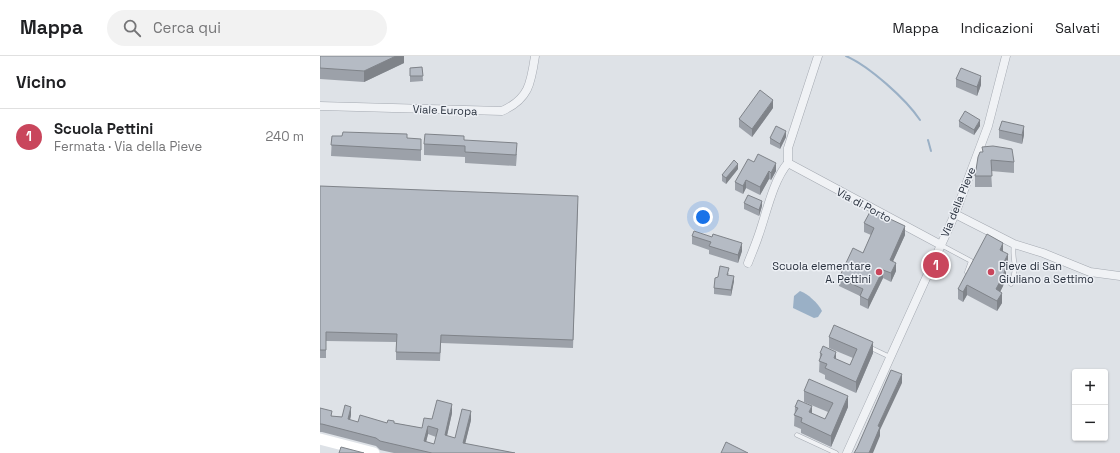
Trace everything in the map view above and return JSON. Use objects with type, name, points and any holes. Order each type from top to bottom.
[{"type":"main road","points":[[320,439],[374,453]]},
{"type":"street","name":"Viale Europa","points":[[320,106],[502,111],[524,97],[531,82],[535,56]]},
{"type":"street","points":[[748,263],[771,199],[784,168],[788,163],[788,148],[818,56]]},
{"type":"street","name":"Via della Pieve","points":[[846,453],[955,214],[988,126],[1006,56]]},
{"type":"street","name":"Via di Porto","points":[[788,163],[941,245]]},
{"type":"street","points":[[955,214],[1014,244],[1043,253],[1090,272],[1120,276]]},
{"type":"lane","points":[[1012,284],[1015,271],[1012,250],[1014,244]]},
{"type":"lane","points":[[941,245],[971,261],[967,274]]},
{"type":"lane","points":[[862,344],[890,357]]},
{"type":"lane","points":[[797,435],[836,453]]},
{"type":"water","points":[[800,291],[816,302],[822,311],[818,317],[814,318],[793,308],[794,296]]},
{"type":"building","points":[[320,56],[396,56],[364,71],[320,68]]},
{"type":"building","points":[[422,67],[423,76],[410,76],[410,68]]},
{"type":"building","points":[[961,68],[981,76],[977,87],[956,79]]},
{"type":"building","points":[[760,90],[773,100],[752,129],[739,119]]},
{"type":"building","points":[[965,111],[980,120],[974,130],[959,121]]},
{"type":"building","points":[[1002,121],[1024,126],[1022,135],[999,130]]},
{"type":"building","points":[[776,126],[786,131],[780,144],[770,138]]},
{"type":"building","points":[[343,132],[407,134],[407,138],[421,139],[421,150],[331,145],[332,136],[342,136]]},
{"type":"building","points":[[425,134],[464,136],[464,140],[517,143],[516,155],[465,152],[465,146],[424,144]]},
{"type":"building","points":[[993,146],[1012,149],[1014,162],[991,160],[992,176],[975,176],[978,157],[980,152],[983,152],[982,147]]},
{"type":"building","points":[[758,154],[776,163],[771,173],[769,171],[760,187],[746,180],[743,186],[735,182],[748,159],[754,162]]},
{"type":"building","points":[[734,160],[738,164],[726,178],[722,175]]},
{"type":"building","points":[[320,186],[578,196],[573,340],[441,335],[440,353],[396,352],[397,334],[326,332],[326,350],[320,350]]},
{"type":"building","points":[[748,195],[762,201],[759,210],[744,203]]},
{"type":"building","points":[[871,210],[905,226],[890,260],[896,263],[891,273],[883,270],[868,300],[860,296],[863,289],[839,278],[853,248],[863,253],[874,228],[864,223]]},
{"type":"building","points":[[694,231],[712,237],[713,234],[742,243],[738,255],[709,246],[711,242],[692,236]]},
{"type":"building","points":[[987,234],[1003,243],[1000,250],[1008,254],[1004,262],[1006,267],[1003,276],[996,289],[1002,293],[997,301],[967,285],[963,292],[958,289]]},
{"type":"building","points":[[720,266],[729,268],[727,275],[734,276],[731,290],[714,288],[715,278],[718,277]]},
{"type":"building","points":[[834,325],[873,342],[856,382],[825,368],[827,364],[819,361],[823,346],[836,352],[834,358],[850,365],[857,349],[829,337]]},
{"type":"building","points":[[891,370],[902,374],[878,426],[880,427],[869,453],[854,453],[857,448]]},
{"type":"building","points":[[809,379],[848,396],[831,436],[801,422],[802,418],[794,415],[798,408],[795,407],[798,400],[812,406],[809,412],[825,419],[833,403],[804,391]]},
{"type":"building","points":[[437,400],[452,404],[445,435],[455,438],[462,409],[471,411],[463,443],[515,453],[432,453],[380,441],[376,438],[320,424],[320,408],[332,411],[331,416],[342,417],[345,405],[351,407],[348,419],[358,422],[360,415],[387,423],[388,420],[394,421],[394,423],[422,428],[424,418],[432,419]],"holes":[[[428,426],[438,429],[434,444],[424,441]]]},
{"type":"building","points":[[726,442],[748,453],[721,453]]},
{"type":"building","points":[[341,447],[364,453],[339,453]]},
{"type":"waterway","points":[[846,56],[876,75],[906,103],[920,120]]},
{"type":"waterway","points":[[928,140],[931,151]]},
{"type":"place","name":"Scuola Pettini","points":[[936,265]]},
{"type":"place","name":"Scuola elementare A. Pettini","points":[[879,272]]},
{"type":"place","name":"Pieve di San Giuliano a Settimo","points":[[991,272]]}]
